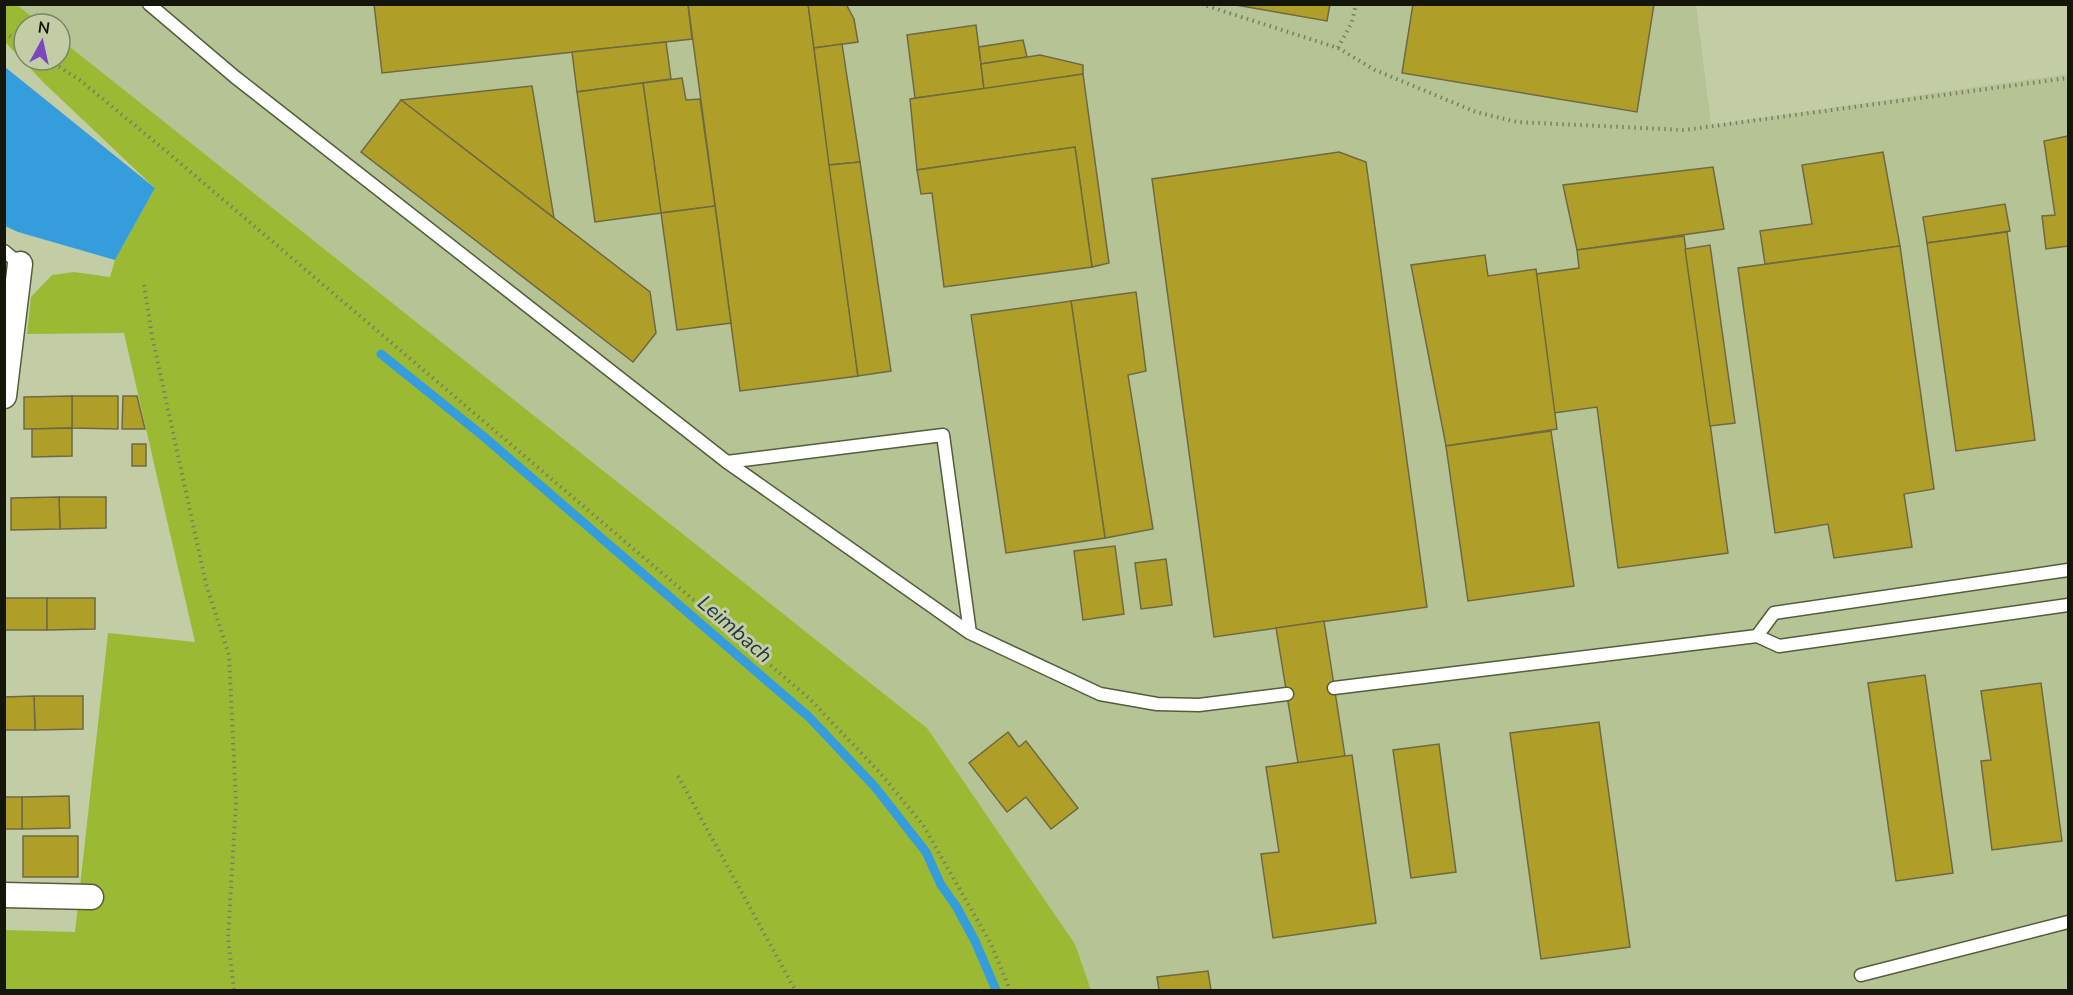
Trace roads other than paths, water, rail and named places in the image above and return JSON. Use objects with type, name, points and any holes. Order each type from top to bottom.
[{"type":"street","points":[[4,396],[12,257]]},
{"type":"street","points":[[4,895],[91,897]]},
{"type":"lane","points":[[149,4],[245,85],[727,462],[970,633],[1100,694],[1157,704],[1199,705],[1287,694]]},
{"type":"lane","points":[[727,462],[943,435],[970,633]]},
{"type":"lane","points":[[1757,636],[1774,613],[2068,570]]},
{"type":"lane","points":[[1335,688],[1757,636],[1779,646],[2068,605]]},
{"type":"lane","points":[[1861,975],[2068,922]]},
{"type":"water","points":[[5,67],[155,188],[115,260],[18,232],[5,226]]},
{"type":"waterway","name":"Leimbach","points":[[381,354],[483,436],[809,717],[875,787],[926,852],[941,885],[956,906],[975,941],[996,990]]}]
